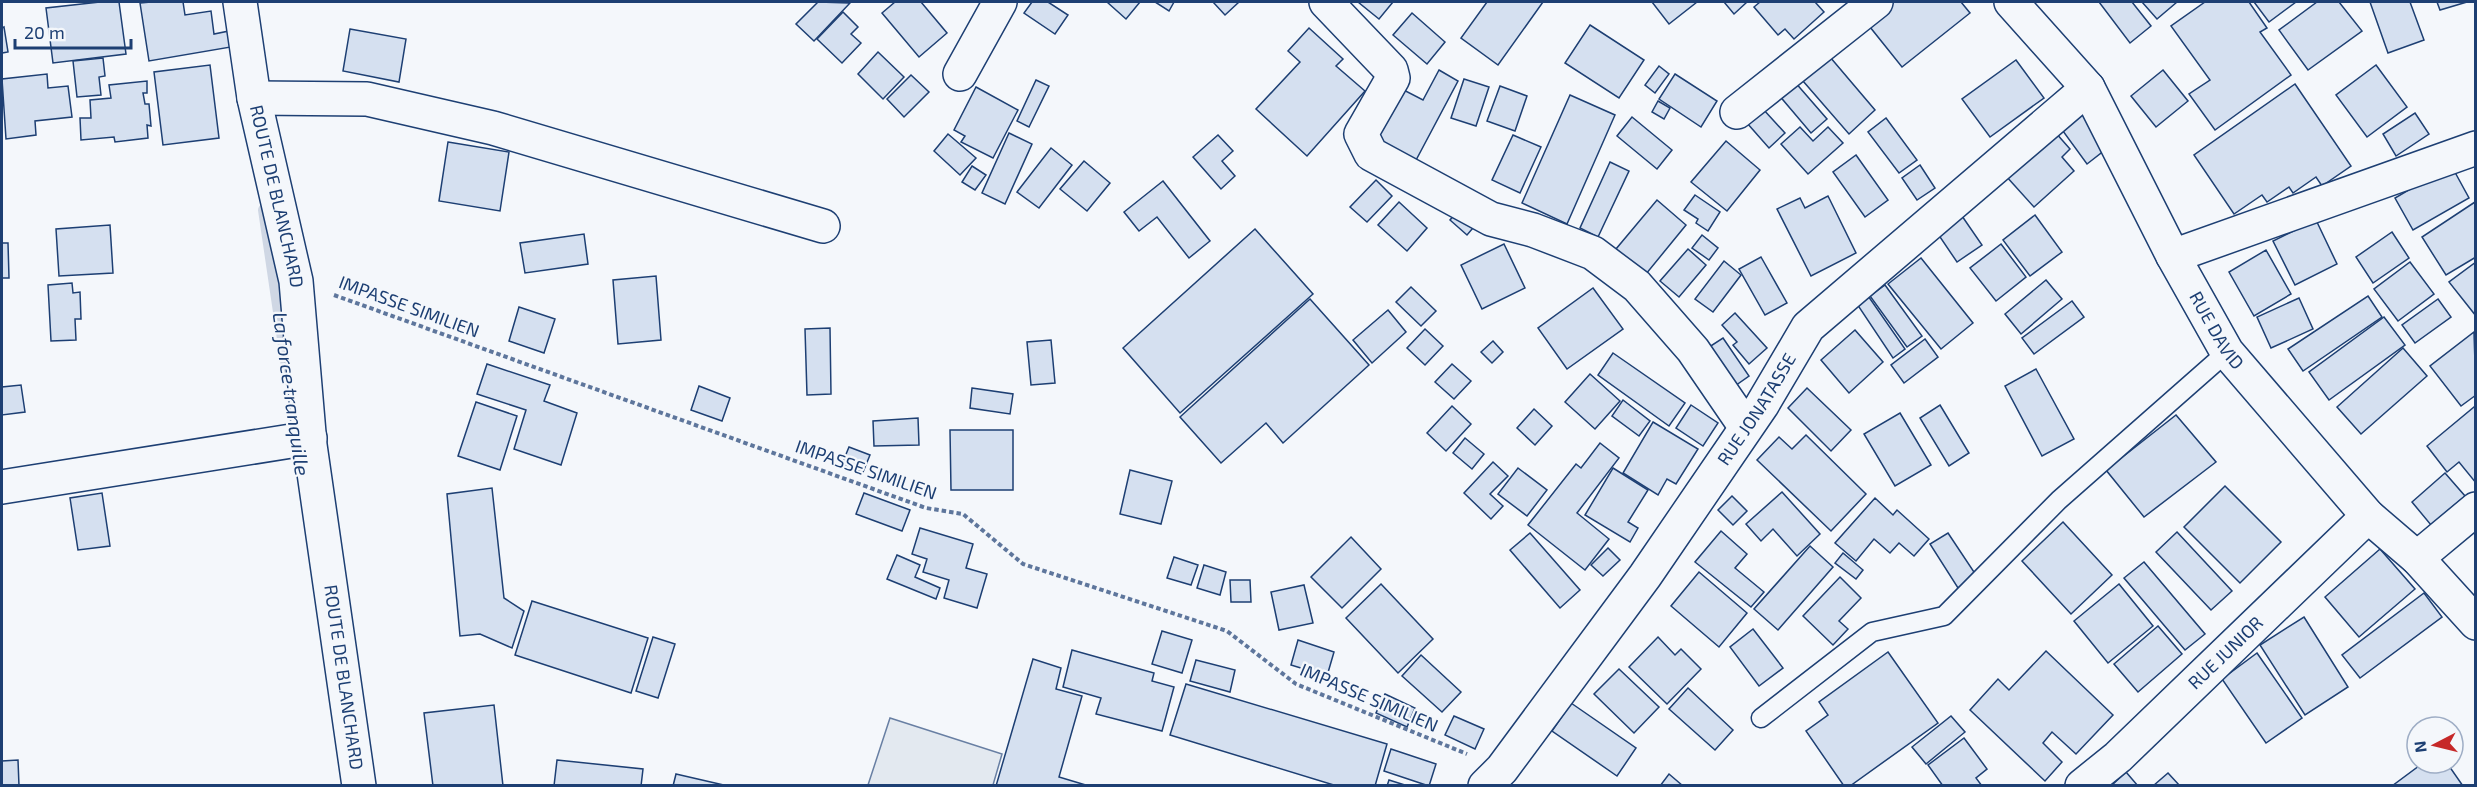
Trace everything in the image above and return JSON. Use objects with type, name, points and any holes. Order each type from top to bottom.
[{"type":"street","name":"ROUTE DE BLANCHARD","points":[[240,2],[254,98],[296,281],[310,438],[359,786]]},
{"type":"street","points":[[960,74],[1000,2]]},
{"type":"street","points":[[1326,2],[1390,70],[1393,78],[1361,134],[1371,153],[1491,219],[1533,230],[1593,253],[1644,294],[1692,350],[1745,426]]},
{"type":"street","points":[[1737,112],[1876,2]]},
{"type":"street","name":"RUE DAVID","points":[[2011,2],[2088,88],[2173,255],[2228,352],[2368,516],[2417,558],[2475,623]]},
{"type":"street","name":"RUE JONATASSE","points":[[1494,777],[1645,576],[1745,426],[1762,405],[1808,327],[2088,88]]},
{"type":"street","points":[[254,98],[367,99],[494,128],[823,226]]},
{"type":"street","points":[[2173,255],[2475,148]]},
{"type":"street","points":[[2,487],[310,438]]},
{"type":"street","points":[[2417,558],[2475,509]]},
{"type":"street","name":"RUE JUNIOR","points":[[2082,786],[2118,757],[2368,516]]},
{"type":"lane","points":[[1761,718],[1872,632],[1944,616],[2059,500],[2228,352]]},
{"type":"path","name":"IMPASSE SIMILIEN","points":[[296,281],[926,508],[963,514],[1023,564],[1227,631],[1296,684],[1494,777]]},
{"type":"shaded area","points":[[890,718],[1002,754],[993,785],[868,785]]},
{"type":"building","points":[[119,2],[126,54],[53,63],[46,8]]},
{"type":"building","points":[[183,2],[185,15],[211,11],[214,34],[229,31],[231,47],[149,61],[140,3]]},
{"type":"building","points":[[818,2],[850,3],[814,41],[796,24]]},
{"type":"building","points":[[895,2],[921,2],[947,33],[919,57],[882,13]]},
{"type":"building","points":[[1032,2],[1048,2],[1068,15],[1055,34],[1024,13]]},
{"type":"building","points":[[1107,2],[1140,2],[1126,19]]},
{"type":"building","points":[[1155,2],[1174,2],[1169,11]]},
{"type":"building","points":[[1213,2],[1239,2],[1225,15]]},
{"type":"building","points":[[1358,2],[1393,2],[1379,19]]},
{"type":"building","points":[[1487,2],[1543,2],[1498,65],[1461,38]]},
{"type":"building","points":[[1652,2],[1697,2],[1669,24]]},
{"type":"building","points":[[1724,2],[1747,2],[1734,14]]},
{"type":"building","points":[[1760,2],[1815,2],[1824,12],[1794,39],[1785,29],[1778,35],[1754,7]]},
{"type":"building","points":[[1891,2],[1961,2],[1970,13],[1902,67],[1866,22]]},
{"type":"building","points":[[2099,2],[2132,2],[2151,26],[2130,43]]},
{"type":"building","points":[[2142,2],[2177,2],[2157,19]]},
{"type":"building","points":[[2205,2],[2249,2],[2267,28],[2260,32],[2291,75],[2215,130],[2189,94],[2210,80],[2171,26]]},
{"type":"building","points":[[2254,2],[2296,2],[2269,22]]},
{"type":"building","points":[[2317,2],[2339,2],[2362,31],[2308,70],[2279,30]]},
{"type":"building","points":[[2370,2],[2410,2],[2424,40],[2388,53]]},
{"type":"building","points":[[2437,2],[2467,2],[2440,10]]},
{"type":"building","points":[[843,12],[858,27],[851,34],[861,43],[842,63],[817,39]]},
{"type":"building","points":[[1412,13],[1445,42],[1427,64],[1393,35]]},
{"type":"building","points":[[1590,25],[1644,60],[1619,98],[1565,63]]},
{"type":"building","points":[[4,27],[8,52],[2,53],[2,28]]},
{"type":"building","points":[[1309,28],[1343,59],[1336,66],[1365,91],[1307,156],[1256,109],[1300,62],[1288,51]]},
{"type":"building","points":[[350,29],[406,39],[399,82],[343,71]]},
{"type":"building","points":[[878,52],[904,77],[883,99],[858,74]]},
{"type":"building","points":[[1830,57],[1875,110],[1849,134],[1803,81]]},
{"type":"building","points":[[103,58],[105,76],[99,77],[101,95],[77,97],[73,61]]},
{"type":"building","points":[[2016,60],[2044,98],[1990,137],[1962,99]]},
{"type":"building","points":[[210,65],[219,138],[163,145],[154,72]]},
{"type":"building","points":[[2376,65],[2407,107],[2367,137],[2336,95]]},
{"type":"building","points":[[1659,66],[1669,74],[1655,93],[1645,85]]},
{"type":"building","points":[[1439,70],[1458,81],[1415,162],[1370,137],[1396,86],[1423,100]]},
{"type":"building","points":[[2163,70],[2188,101],[2156,127],[2131,96]]},
{"type":"building","points":[[47,74],[48,88],[68,86],[72,117],[35,121],[36,135],[6,139],[2,79]]},
{"type":"building","points":[[1675,74],[1717,101],[1701,127],[1659,99]]},
{"type":"building","points":[[911,75],[929,92],[904,117],[887,99]]},
{"type":"building","points":[[1464,79],[1489,87],[1476,126],[1451,118]]},
{"type":"building","points":[[1036,80],[1049,86],[1029,127],[1017,121]]},
{"type":"building","points":[[147,81],[147,93],[143,93],[145,104],[149,104],[151,126],[147,125],[148,138],[115,142],[114,137],[81,140],[80,118],[91,118],[90,100],[111,98],[109,85]]},
{"type":"building","points":[[1794,81],[1827,119],[1811,133],[1778,94]]},
{"type":"building","points":[[2295,84],[2351,166],[2322,186],[2316,177],[2293,193],[2289,187],[2267,202],[2262,195],[2234,214],[2194,155]]},
{"type":"building","points":[[1500,86],[1527,96],[1515,131],[1487,121]]},
{"type":"building","points":[[976,87],[1018,110],[993,158],[961,142],[965,136],[954,130]]},
{"type":"building","points":[[1570,95],[1615,115],[1567,224],[1522,203]]},
{"type":"building","points":[[1658,101],[1670,108],[1664,119],[1652,112]]},
{"type":"building","points":[[1763,109],[1785,133],[1769,148],[1747,123]]},
{"type":"building","points":[[2084,110],[2110,146],[2087,164],[2060,127]]},
{"type":"building","points":[[2415,113],[2429,134],[2396,156],[2383,134]]},
{"type":"building","points":[[1632,117],[1672,150],[1657,169],[1617,136]]},
{"type":"building","points":[[1886,118],[1917,160],[1899,173],[1868,132]]},
{"type":"building","points":[[1800,127],[1813,141],[1828,127],[1843,143],[1808,174],[1781,144]]},
{"type":"building","points":[[2055,132],[2070,149],[2062,157],[2074,171],[2034,207],[2006,176]]},
{"type":"building","points":[[1009,133],[1032,144],[1005,204],[982,193]]},
{"type":"building","points":[[948,134],[976,158],[960,175],[934,151]]},
{"type":"building","points":[[1218,135],[1233,151],[1222,161],[1235,176],[1221,189],[1193,157]]},
{"type":"building","points":[[1513,135],[1541,147],[1520,193],[1492,180]]},
{"type":"building","points":[[1726,141],[1760,170],[1727,211],[1691,182]]},
{"type":"building","points":[[448,142],[509,152],[500,211],[439,201]]},
{"type":"building","points":[[1051,148],[1072,165],[1039,208],[1017,192]]},
{"type":"building","points":[[1856,155],[1888,200],[1865,217],[1833,172]]},
{"type":"building","points":[[1084,161],[1110,183],[1087,211],[1060,189]]},
{"type":"building","points":[[1610,162],[1629,171],[1598,237],[1580,228]]},
{"type":"building","points":[[1920,165],[1935,188],[1917,200],[1902,178]]},
{"type":"building","points":[[2451,165],[2469,198],[2413,230],[2395,198]]},
{"type":"building","points":[[972,166],[986,175],[975,190],[962,182]]},
{"type":"building","points":[[1376,180],[1392,196],[1367,222],[1350,207]]},
{"type":"building","points":[[1163,181],[1210,241],[1189,258],[1157,217],[1139,231],[1124,212]]},
{"type":"building","points":[[1695,195],[1720,212],[1708,231],[1696,223],[1698,219],[1684,210]]},
{"type":"building","points":[[1828,196],[1856,253],[1811,276],[1777,209],[1800,198],[1805,208]]},
{"type":"building","points":[[1657,200],[1686,225],[1646,274],[1616,249]]},
{"type":"building","points":[[1399,202],[1427,228],[1407,251],[1378,225]]},
{"type":"building","points":[[2475,202],[2476,257],[2446,275],[2422,237]]},
{"type":"building","points":[[1461,207],[1478,222],[1467,235],[1450,220]]},
{"type":"building","points":[[2035,215],[2062,252],[2030,276],[2003,240]]},
{"type":"building","points":[[1962,216],[1982,245],[1957,262],[1938,234]]},
{"type":"building","points":[[2316,220],[2337,264],[2295,285],[2273,241]]},
{"type":"building","points":[[110,225],[113,273],[59,276],[56,229]]},
{"type":"building","points":[[1255,229],[1313,294],[1180,413],[1123,348]]},
{"type":"building","points":[[2392,232],[2409,258],[2373,283],[2356,257]]},
{"type":"building","points":[[584,234],[588,264],[525,273],[520,243]]},
{"type":"building","points":[[1702,235],[1718,248],[1709,260],[1692,248]]},
{"type":"building","points":[[2,243],[8,243],[9,278],[2,278]]},
{"type":"building","points":[[1504,244],[1525,288],[1482,309],[1461,265]]},
{"type":"building","points":[[2001,244],[2026,277],[1996,301],[1970,268]]},
{"type":"building","points":[[1688,249],[1706,265],[1679,297],[1660,281]]},
{"type":"building","points":[[2266,250],[2291,294],[2254,316],[2229,272]]},
{"type":"building","points":[[1761,257],[1787,303],[1765,315],[1739,269]]},
{"type":"building","points":[[1921,258],[1973,323],[1941,349],[1888,284]]},
{"type":"building","points":[[1724,261],[1741,275],[1713,312],[1695,299]]},
{"type":"building","points":[[2410,262],[2434,294],[2398,321],[2374,289]]},
{"type":"building","points":[[2476,262],[2476,316],[2449,282]]},
{"type":"building","points":[[656,276],[661,340],[618,344],[613,280]]},
{"type":"building","points":[[2046,280],[2062,299],[2021,334],[2005,314]]},
{"type":"building","points":[[72,283],[73,293],[80,292],[81,319],[75,319],[76,340],[51,341],[48,285]]},
{"type":"building","points":[[1885,285],[1922,336],[1907,347],[1870,296]]},
{"type":"building","points":[[1411,287],[1436,311],[1421,326],[1396,302]]},
{"type":"building","points":[[1593,288],[1623,329],[1567,369],[1538,328]]},
{"type":"building","points":[[1864,290],[1905,349],[1893,358],[1853,298]]},
{"type":"building","points":[[2368,296],[2382,317],[2303,371],[2288,349]]},
{"type":"building","points":[[2299,298],[2313,329],[2271,348],[2257,317]]},
{"type":"building","points":[[1310,299],[1369,365],[1283,443],[1266,423],[1221,463],[1180,417]]},
{"type":"building","points":[[2438,299],[2451,317],[2415,343],[2402,325]]},
{"type":"building","points":[[2072,301],[2084,317],[2034,354],[2022,338]]},
{"type":"building","points":[[519,307],[555,319],[544,353],[509,341]]},
{"type":"building","points":[[1388,310],[1406,332],[1372,363],[1353,340]]},
{"type":"building","points":[[1735,313],[1767,348],[1749,364],[1733,345],[1737,342],[1722,325]]},
{"type":"building","points":[[2384,317],[2405,345],[2329,400],[2309,372]]},
{"type":"building","points":[[830,328],[831,394],[807,395],[805,329]]},
{"type":"building","points":[[1425,329],[1443,346],[1425,365],[1407,348]]},
{"type":"building","points":[[1855,330],[1883,362],[1849,393],[1821,360]]},
{"type":"building","points":[[2474,332],[2476,395],[2461,406],[2430,366]]},
{"type":"building","points":[[1723,338],[1749,376],[1732,388],[1706,349]]},
{"type":"building","points":[[1925,339],[1938,357],[1904,383],[1891,365]]},
{"type":"building","points":[[1051,340],[1055,383],[1031,385],[1027,342]]},
{"type":"building","points":[[1493,341],[1503,352],[1492,363],[1481,352]]},
{"type":"building","points":[[2403,348],[2427,376],[2361,434],[2337,407]]},
{"type":"building","points":[[1613,353],[1685,403],[1669,426],[1598,375]]},
{"type":"building","points":[[487,364],[550,385],[544,401],[577,413],[561,465],[514,449],[526,410],[477,394]]},
{"type":"building","points":[[1452,364],[1471,381],[1454,399],[1435,382]]},
{"type":"building","points":[[2036,369],[2074,439],[2042,456],[2005,386]]},
{"type":"building","points":[[1590,374],[1620,401],[1595,429],[1565,402]]},
{"type":"building","points":[[21,385],[25,412],[2,415],[2,387]]},
{"type":"building","points":[[699,386],[730,398],[722,421],[691,410]]},
{"type":"building","points":[[972,388],[1013,394],[1010,414],[970,408]]},
{"type":"building","points":[[1807,388],[1851,430],[1831,451],[1788,408]]},
{"type":"building","points":[[1623,400],[1650,421],[1639,436],[1612,416]]},
{"type":"building","points":[[476,402],[517,416],[500,470],[458,456]]},
{"type":"building","points":[[1691,405],[1718,423],[1703,446],[1676,428]]},
{"type":"building","points":[[1940,405],[1969,453],[1949,466],[1920,418]]},
{"type":"building","points":[[1452,406],[1471,424],[1446,451],[1427,433]]},
{"type":"building","points":[[2474,407],[2476,409],[2476,483],[2459,462],[2447,472],[2427,446]]},
{"type":"building","points":[[1534,409],[1552,426],[1535,445],[1517,428]]},
{"type":"building","points":[[1900,413],[1931,465],[1895,486],[1864,434]]},
{"type":"building","points":[[2176,415],[2216,462],[2144,517],[2106,470]]},
{"type":"building","points":[[918,418],[919,445],[874,446],[873,421]]},
{"type":"building","points":[[1653,422],[1698,449],[1676,484],[1667,479],[1658,495],[1623,473]]},
{"type":"building","points":[[950,430],[1013,430],[1013,490],[951,490]]},
{"type":"building","points":[[1806,435],[1866,494],[1831,531],[1757,460],[1779,437],[1792,449]]},
{"type":"building","points":[[1465,438],[1484,454],[1472,469],[1453,453]]},
{"type":"building","points":[[1600,443],[1619,458],[1577,513],[1609,539],[1585,570],[1528,525],[1576,464],[1581,468]]},
{"type":"building","points":[[849,447],[870,455],[863,472],[842,464]]},
{"type":"building","points":[[1493,462],[1508,476],[1490,494],[1503,506],[1491,519],[1464,493]]},
{"type":"building","points":[[1518,468],[1547,490],[1527,516],[1498,494]]},
{"type":"building","points":[[1613,468],[1648,490],[1628,522],[1638,528],[1630,542],[1585,515]]},
{"type":"building","points":[[1130,470],[1172,481],[1161,524],[1120,514]]},
{"type":"building","points":[[2445,473],[2465,496],[2431,525],[2412,502]]},
{"type":"building","points":[[2225,486],[2281,542],[2240,583],[2184,527]]},
{"type":"building","points":[[492,488],[504,598],[524,611],[512,648],[480,634],[460,636],[447,494]]},
{"type":"building","points":[[1782,492],[1820,534],[1797,556],[1773,529],[1761,541],[1746,524]]},
{"type":"building","points":[[102,493],[110,546],[78,550],[70,498]]},
{"type":"building","points":[[864,493],[910,510],[902,531],[856,514]]},
{"type":"building","points":[[1732,496],[1747,511],[1733,525],[1718,510]]},
{"type":"building","points":[[1875,498],[1893,515],[1897,510],[1929,539],[1914,556],[1899,543],[1890,553],[1874,539],[1856,561],[1835,543]]},
{"type":"building","points":[[2063,522],[2112,575],[2071,614],[2022,561]]},
{"type":"building","points":[[920,528],[973,544],[966,568],[987,574],[977,608],[944,598],[949,580],[923,572],[927,559],[912,554]]},
{"type":"building","points":[[1721,531],[1747,554],[1735,568],[1764,592],[1751,607],[1695,562]]},
{"type":"building","points":[[2177,532],[2232,591],[2211,610],[2156,552]]},
{"type":"building","points":[[1530,533],[1580,590],[1560,608],[1510,550]]},
{"type":"building","points":[[1948,533],[1976,575],[1958,588],[1930,544]]},
{"type":"building","points":[[1351,537],[1381,569],[1342,608],[1311,577]]},
{"type":"building","points":[[1810,546],[1833,567],[1778,630],[1754,609]]},
{"type":"building","points":[[1608,548],[1620,560],[1603,576],[1591,565]]},
{"type":"building","points":[[2380,549],[2415,589],[2359,637],[2325,597]]},
{"type":"building","points":[[1843,553],[1863,570],[1856,579],[1835,563]]},
{"type":"building","points":[[897,555],[920,565],[915,577],[940,588],[936,599],[887,579]]},
{"type":"building","points":[[1174,557],[1198,565],[1191,585],[1167,578]]},
{"type":"building","points":[[2144,562],[2205,634],[2185,650],[2124,578]]},
{"type":"building","points":[[1204,565],[1226,572],[1220,595],[1197,588]]},
{"type":"building","points":[[1699,572],[1747,613],[1719,647],[1671,606]]},
{"type":"building","points":[[1840,577],[1861,598],[1839,621],[1848,629],[1833,645],[1803,616]]},
{"type":"building","points":[[1230,580],[1250,580],[1251,602],[1231,602]]},
{"type":"building","points":[[1381,584],[1433,639],[1398,673],[1346,618]]},
{"type":"building","points":[[2119,584],[2153,626],[2108,663],[2074,621]]},
{"type":"building","points":[[1304,585],[1313,623],[1279,630],[1271,592]]},
{"type":"building","points":[[2424,593],[2442,617],[2360,678],[2342,655]]},
{"type":"building","points":[[532,601],[648,638],[631,693],[515,655]]},
{"type":"building","points":[[2304,617],[2348,687],[2305,715],[2260,645]]},
{"type":"building","points":[[2158,626],[2182,654],[2138,692],[2114,664]]},
{"type":"building","points":[[1753,629],[1783,668],[1759,686],[1730,647]]},
{"type":"building","points":[[1162,631],[1192,640],[1182,673],[1152,664]]},
{"type":"building","points":[[653,637],[675,644],[658,698],[636,691]]},
{"type":"building","points":[[1658,637],[1675,655],[1681,649],[1701,669],[1667,704],[1629,667]]},
{"type":"building","points":[[1298,640],[1334,652],[1327,676],[1291,665]]},
{"type":"building","points":[[1072,650],[1154,673],[1152,681],[1174,687],[1162,731],[1096,714],[1101,698],[1063,687]]},
{"type":"building","points":[[2046,651],[2113,715],[2076,754],[2052,732],[2043,743],[2062,762],[2045,781],[1970,710],[1998,679],[2009,690]]},
{"type":"building","points":[[1888,652],[1938,723],[1850,786],[1844,786],[1806,731],[1828,715],[1819,702]]},
{"type":"building","points":[[2257,653],[2302,718],[2266,743],[2222,679]]},
{"type":"building","points":[[1421,655],[1461,692],[1442,712],[1402,676]]},
{"type":"building","points":[[1033,659],[1061,668],[1056,689],[1082,696],[1059,777],[1089,786],[996,786]]},
{"type":"building","points":[[1196,660],[1235,670],[1230,692],[1190,681]]},
{"type":"building","points":[[1619,669],[1659,707],[1634,733],[1594,694]]},
{"type":"building","points":[[1186,684],[1387,744],[1375,786],[1337,786],[1170,735]]},
{"type":"building","points":[[1688,688],[1733,730],[1715,750],[1669,709]]},
{"type":"building","points":[[1385,694],[1415,708],[1407,727],[1376,713]]},
{"type":"building","points":[[1571,703],[1636,748],[1617,776],[1552,731]]},
{"type":"building","points":[[494,705],[503,786],[433,786],[424,713]]},
{"type":"building","points":[[1454,716],[1484,729],[1475,749],[1445,735]]},
{"type":"building","points":[[1951,716],[1965,732],[1926,764],[1912,747]]},
{"type":"building","points":[[1964,738],[1987,769],[1976,778],[1982,786],[1943,786],[1928,765]]},
{"type":"building","points":[[1391,749],[1436,764],[1429,786],[1384,771]]},
{"type":"building","points":[[18,760],[19,786],[2,786],[2,761]]},
{"type":"building","points":[[557,760],[643,769],[641,786],[554,786]]},
{"type":"building","points":[[2126,772],[2138,786],[2111,786]]},
{"type":"building","points":[[2168,773],[2180,786],[2153,786]]},
{"type":"building","points":[[676,774],[728,786],[673,786]]},
{"type":"building","points":[[1669,774],[1683,786],[1660,786]]},
{"type":"building","points":[[2407,775],[2455,775],[2463,786],[2392,786]]},
{"type":"building","points":[[1389,780],[1408,786],[1387,786]]},
{"type":"waterway","name":"La force tranquille","points":[[264,210],[289,380]]}]
